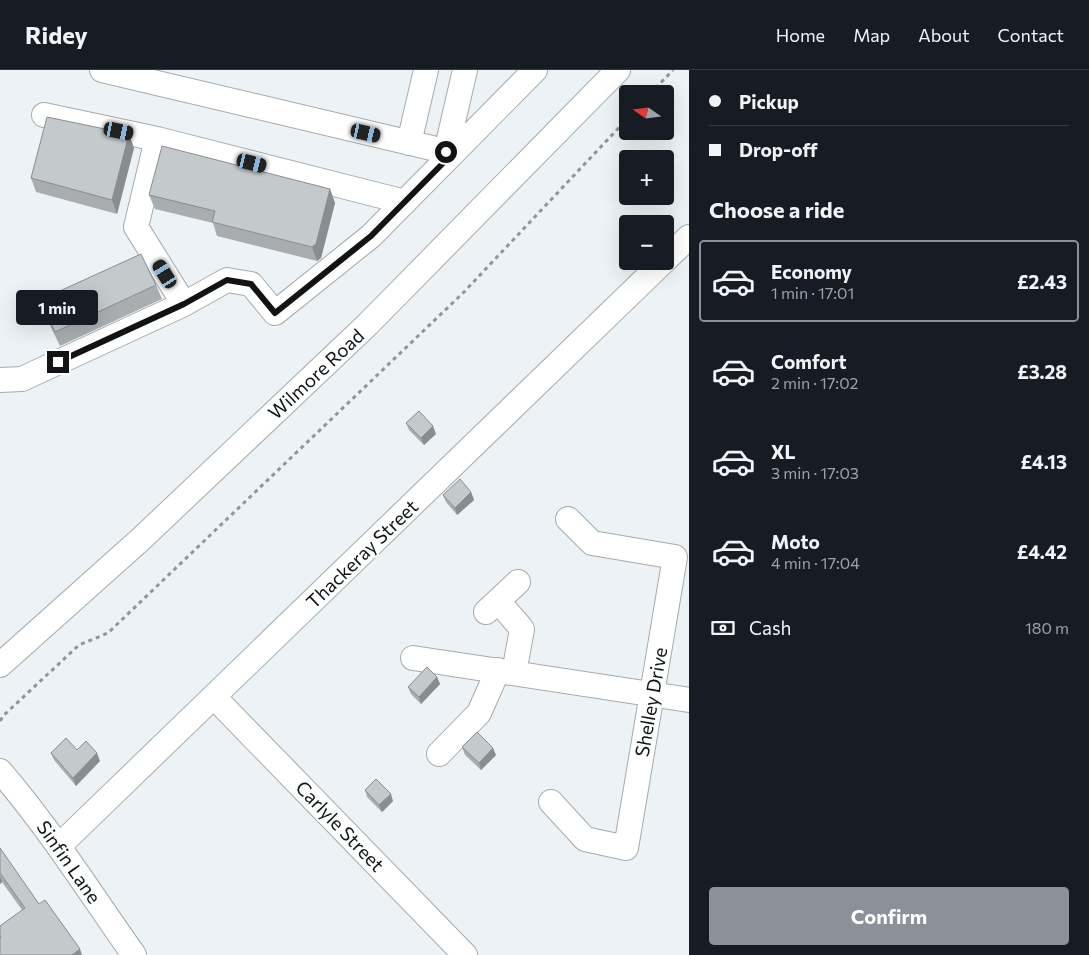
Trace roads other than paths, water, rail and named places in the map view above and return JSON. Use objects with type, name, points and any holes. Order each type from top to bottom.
[{"type":"street","points":[[102,70],[450,152]]},
{"type":"street","points":[[409,143],[426,70]]},
{"type":"street","points":[[450,152],[465,70]]},
{"type":"street","points":[[0,380],[22,379],[184,304],[227,280],[251,284],[275,313],[371,236],[450,152],[535,70]]},
{"type":"street","name":"Wilmore Road","points":[[0,665],[141,540],[368,324],[618,70]]},
{"type":"street","points":[[44,115],[157,139],[405,202]]},
{"type":"street","points":[[157,139],[136,227],[184,304]]},
{"type":"street","name":"Thackeray Street","points":[[674,252],[689,237]]},
{"type":"street","name":"Thackeray Street","points":[[59,846],[656,270]]},
{"type":"street","name":"Shelley Drive","points":[[551,802],[585,839],[626,848],[675,557],[592,543],[568,519]]},
{"type":"street","points":[[439,754],[479,713],[506,672],[522,629],[492,607],[518,582]]},
{"type":"street","points":[[413,658],[689,700]]},
{"type":"street","name":"Carlyle Street","points":[[214,696],[465,955]]},
{"type":"street","name":"Sinfin Lane","points":[[0,771],[21,795],[59,846],[129,954]]}]
